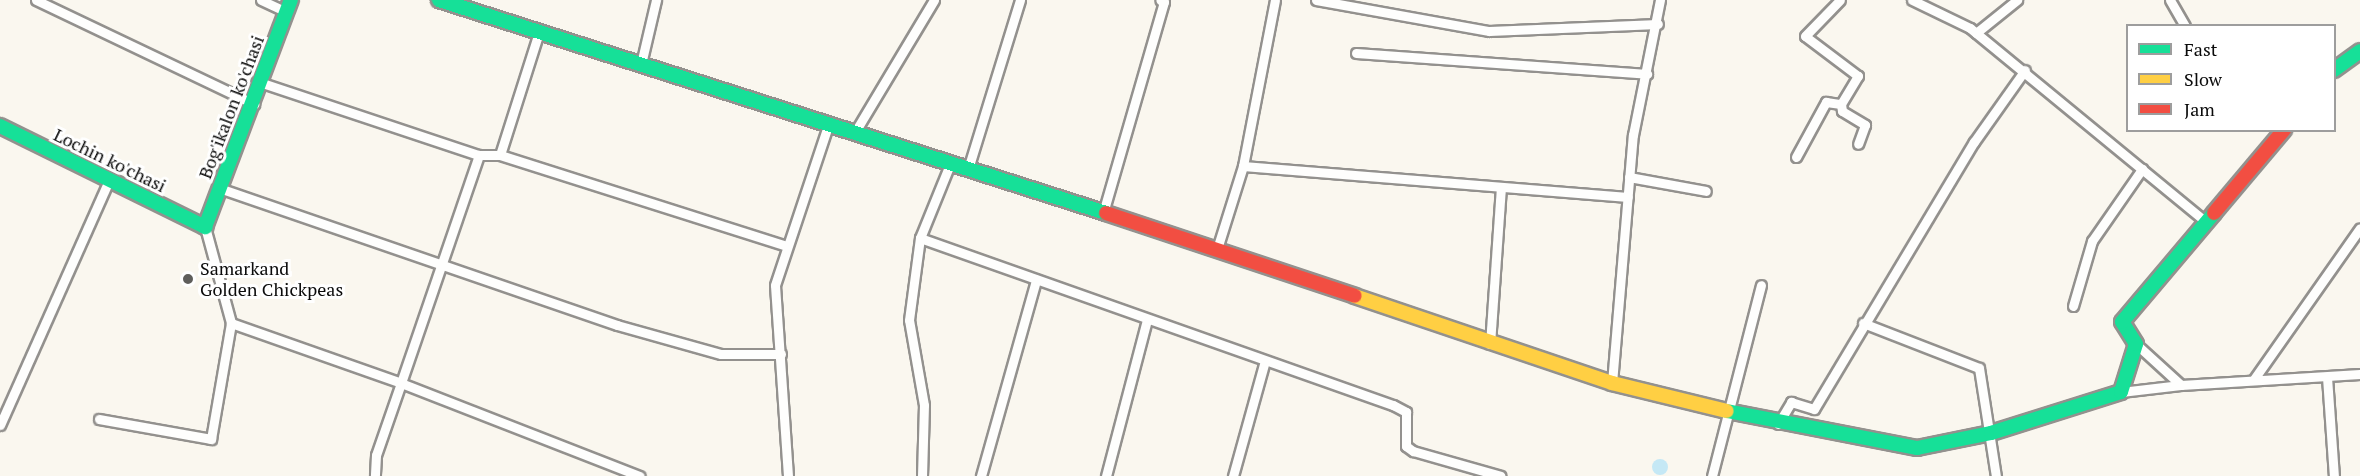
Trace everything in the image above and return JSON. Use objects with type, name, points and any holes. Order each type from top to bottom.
[{"type":"street","points":[[36,0],[254,104]]},
{"type":"street","points":[[261,0],[289,6]]},
{"type":"street","points":[[439,0],[1217,249],[1612,384],[1727,414],[1778,424],[1917,448],[1991,433],[2121,392],[2254,379],[2360,374]]},
{"type":"street","points":[[641,64],[656,0]]},
{"type":"street","points":[[855,132],[934,0]]},
{"type":"street","points":[[968,169],[1020,0]]},
{"type":"street","points":[[1103,213],[1159,22],[1164,2],[1160,0]]},
{"type":"street","points":[[1217,249],[1243,166],[1275,0]]},
{"type":"street","points":[[1316,0],[1489,31],[1658,24]]},
{"type":"street","points":[[1612,384],[1629,177],[1658,24],[1660,0]]},
{"type":"street","points":[[1840,0],[1805,36],[1858,76],[1841,104],[1842,111],[1865,125],[1858,144]]},
{"type":"street","points":[[1912,0],[1976,33],[2025,70],[2207,223]]},
{"type":"street","points":[[1976,33],[2017,0]]},
{"type":"street","points":[[2170,0],[2184,24]]},
{"type":"street","name":"Bog'ikalon ko'chasi","points":[[205,227],[262,83],[289,6]]},
{"type":"street","points":[[500,155],[539,32]]},
{"type":"street","points":[[2336,69],[2360,51]]},
{"type":"street","points":[[1356,53],[1647,74]]},
{"type":"street","points":[[1778,424],[1791,402],[1814,409],[1863,323],[2025,70]]},
{"type":"street","points":[[262,83],[479,155],[500,155],[784,245]]},
{"type":"street","points":[[1796,157],[1826,102],[1841,104]]},
{"type":"street","points":[[788,476],[775,285],[784,245],[829,123]]},
{"type":"street","name":"Lochin ko'chasi","points":[[2,131],[205,227]]},
{"type":"street","points":[[2181,385],[2136,344],[2122,322],[2282,132]]},
{"type":"street","points":[[375,476],[376,454],[479,155]]},
{"type":"street","points":[[922,476],[924,405],[909,320],[920,238],[950,164]]},
{"type":"street","points":[[1243,166],[1628,197]]},
{"type":"street","points":[[2073,306],[2092,241],[2142,169]]},
{"type":"street","points":[[1629,177],[1706,191]]},
{"type":"street","points":[[0,425],[109,180]]},
{"type":"street","points":[[1490,344],[1501,187]]},
{"type":"street","points":[[219,188],[441,265],[721,354],[781,354]]},
{"type":"street","points":[[99,419],[211,439],[231,323],[205,227]]},
{"type":"street","points":[[2254,379],[2360,228]]},
{"type":"street","points":[[920,238],[1393,405],[1406,412],[1406,446],[1413,451],[1501,476]]},
{"type":"street","points":[[981,476],[1036,280]]},
{"type":"street","points":[[1712,476],[1761,285]]},
{"type":"street","points":[[1106,476],[1147,320]]},
{"type":"street","points":[[231,323],[401,383],[639,476]]},
{"type":"street","points":[[1863,323],[1979,368],[1996,476]]},
{"type":"street","points":[[2121,392],[2136,344]]},
{"type":"street","points":[[1233,476],[1265,361]]},
{"type":"street","points":[[2327,377],[2334,476]]},
{"type":"water","points":[[1657,459],[1663,459],[1668,467],[1666,473],[1657,475],[1652,470],[1652,464]]},
{"type":"traffic: fast","points":[[0,126],[205,227],[291,0]]},
{"type":"traffic: fast","points":[[439,0],[1106,213]]},
{"type":"traffic: fast","points":[[2336,69],[2360,51]]},
{"type":"traffic: fast","points":[[1727,411],[1917,448],[1991,433],[2121,392],[2136,344],[2122,322],[2214,213]]},
{"type":"traffic: slow","points":[[1355,296],[1612,383],[1727,411]]},
{"type":"traffic: jam","points":[[2214,213],[2282,132]]},
{"type":"traffic: jam","points":[[1106,213],[1355,296]]},
{"type":"place","name":"Samarkand Golden Chickpeas","points":[[188,279]]}]
